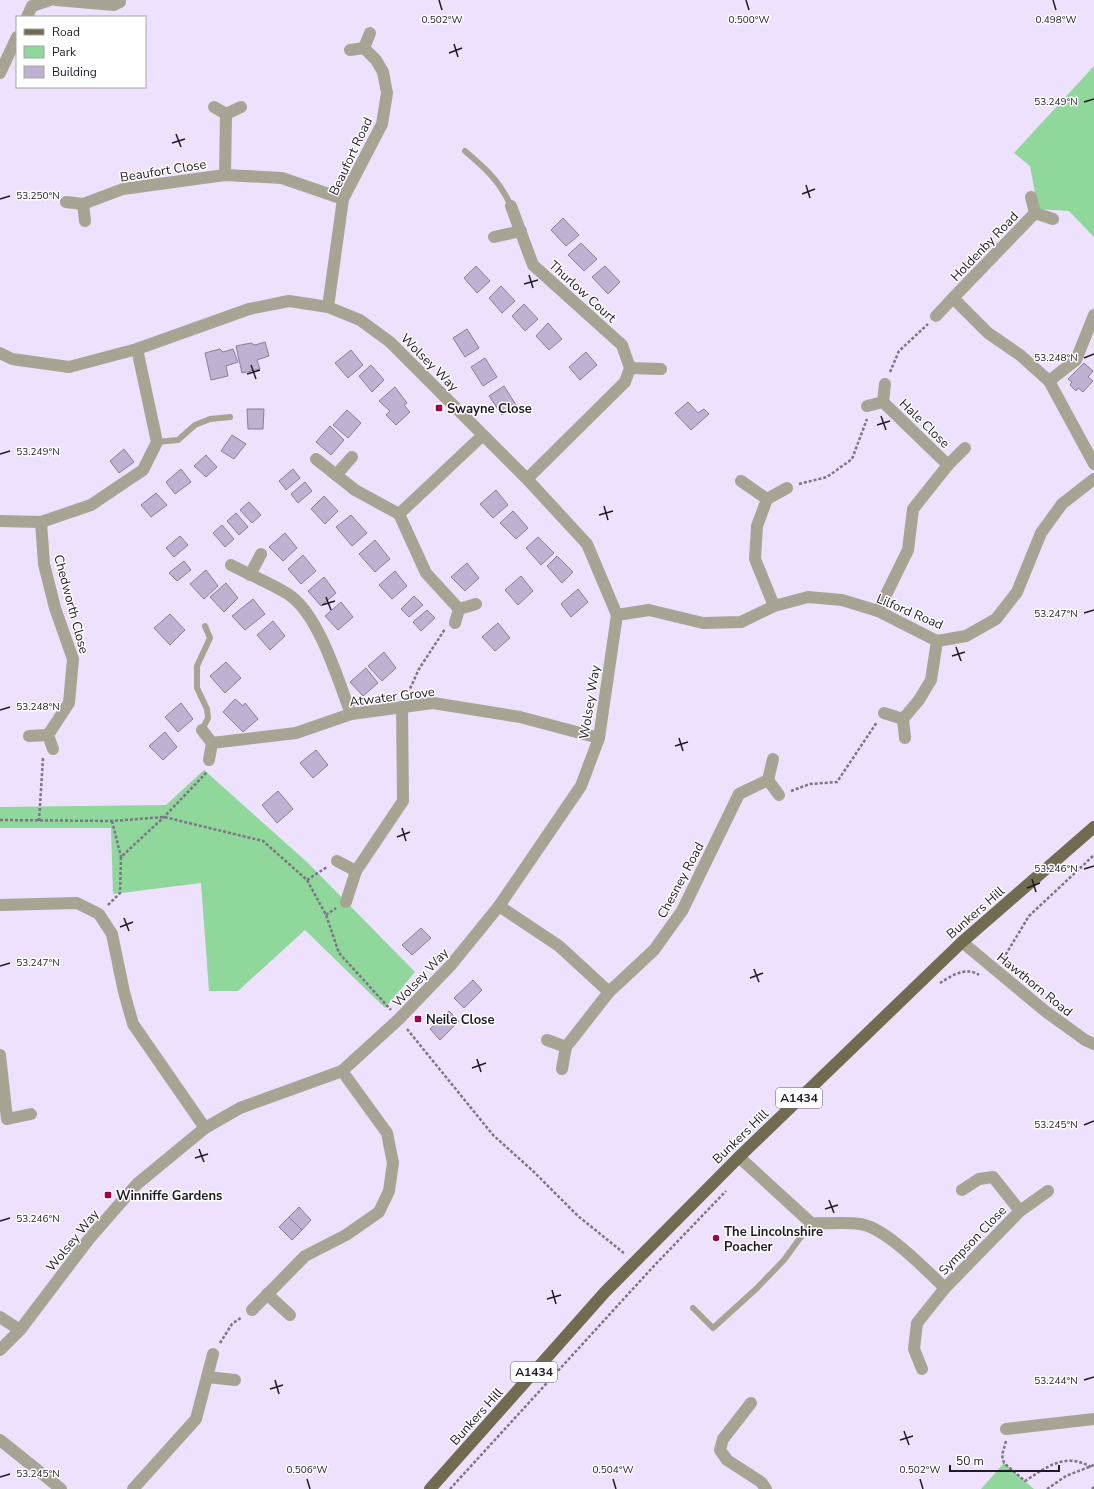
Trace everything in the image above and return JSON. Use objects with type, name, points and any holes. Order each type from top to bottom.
[{"type":"main road","name":"Bunkers Hill","points":[[430,1489],[605,1292],[739,1157],[962,942],[1094,827]]},
{"type":"street","points":[[27,16],[32,6],[50,0]]},
{"type":"street","points":[[56,0],[114,5],[120,2]]},
{"type":"street","points":[[350,50],[364,48],[370,33]]},
{"type":"street","points":[[0,73],[16,39]]},
{"type":"street","name":"Beaufort Road","points":[[328,308],[343,199],[382,124],[387,93],[383,72],[376,60],[364,48]]},
{"type":"street","points":[[214,107],[226,114],[241,107]]},
{"type":"street","name":"Beaufort Close","points":[[225,176],[226,114]]},
{"type":"street","name":"Beaufort Close","points":[[66,202],[83,204],[124,189],[225,176],[282,178],[343,199]]},
{"type":"street","name":"Holdenby Road","points":[[1031,197],[1035,213]]},
{"type":"street","points":[[83,204],[85,221]]},
{"type":"street","name":"Thurlow Court","points":[[511,206],[533,265],[622,345],[630,368]]},
{"type":"street","name":"Holdenby Road","points":[[1035,213],[1052,219]]},
{"type":"street","name":"Holdenby Road","points":[[936,316],[1035,213]]},
{"type":"street","points":[[494,237],[521,231]]},
{"type":"street","name":"Holdenby Road","points":[[952,298],[988,333],[1020,355],[1049,381],[1094,464]]},
{"type":"street","name":"Wolsey Way","points":[[0,353],[12,359],[69,367],[137,349],[249,309],[289,301],[328,308],[360,320],[390,342],[527,479],[587,544],[617,615],[599,738],[581,786],[499,906],[451,964],[399,1019],[342,1071],[240,1108],[204,1128],[137,1184],[89,1239],[20,1330],[0,1350]]},
{"type":"street","points":[[1049,381],[1076,360],[1094,315]]},
{"type":"street","points":[[0,521],[41,522],[91,505],[143,470],[157,442],[137,349]]},
{"type":"street","points":[[527,479],[625,382],[630,368],[661,369]]},
{"type":"street","name":"Hale Close","points":[[883,402],[885,384]]},
{"type":"street","name":"Hale Close","points":[[867,406],[883,402]]},
{"type":"street","name":"Hale Close","points":[[883,402],[948,465]]},
{"type":"street","points":[[399,514],[482,435]]},
{"type":"street","name":"Hale Close","points":[[878,611],[908,550],[913,508],[948,465],[965,448]]},
{"type":"street","points":[[336,475],[352,457]]},
{"type":"street","points":[[316,459],[355,490],[399,514],[426,573],[459,609]]},
{"type":"street","name":"Lilford Road","points":[[617,615],[649,610],[703,623],[741,622],[774,606],[808,597],[842,600],[878,611],[937,641],[966,636],[996,619],[1017,592],[1041,533],[1062,504],[1094,479]]},
{"type":"street","points":[[741,481],[767,499]]},
{"type":"street","points":[[774,606],[755,559],[757,526],[767,499],[787,488]]},
{"type":"street","name":"Chedworth Close","points":[[41,522],[44,564],[56,608],[74,659],[69,703],[48,735]]},
{"type":"street","points":[[250,575],[261,554]]},
{"type":"street","points":[[231,565],[289,595],[310,616],[328,654],[351,714]]},
{"type":"street","points":[[459,609],[476,604]]},
{"type":"street","points":[[455,622],[459,609]]},
{"type":"street","points":[[905,738],[903,719],[919,700],[931,680],[937,641]]},
{"type":"street","name":"Atwater Grove","points":[[212,744],[296,733],[351,714],[433,703],[520,717],[599,738]]},
{"type":"street","points":[[346,902],[356,871],[403,800],[402,707]]},
{"type":"street","points":[[884,713],[903,719]]},
{"type":"street","points":[[202,730],[212,744],[209,760]]},
{"type":"street","points":[[29,736],[48,735],[53,749]]},
{"type":"street","points":[[773,759],[768,780],[779,795]]},
{"type":"street","name":"Chesney Road","points":[[562,1069],[566,1047],[609,992],[654,950],[682,911],[739,794],[768,780]]},
{"type":"street","points":[[337,861],[356,871]]},
{"type":"street","points":[[0,905],[77,903],[99,914],[112,934],[124,992],[133,1024],[204,1128]]},
{"type":"street","points":[[499,906],[559,946],[609,992]]},
{"type":"street","name":"Hawthorn Road","points":[[962,942],[1045,1011],[1085,1040],[1094,1044]]},
{"type":"street","points":[[547,1040],[566,1047]]},
{"type":"street","points":[[0,1055],[7,1119],[31,1114]]},
{"type":"street","points":[[252,1310],[306,1256],[346,1235],[379,1212],[389,1191],[393,1163],[387,1133],[342,1071]]},
{"type":"street","points":[[739,1157],[811,1223]]},
{"type":"street","name":"Sympson Close","points":[[962,1190],[979,1179],[993,1177],[1020,1211]]},
{"type":"street","name":"Sympson Close","points":[[922,1369],[914,1349],[917,1323],[945,1288],[1020,1211],[1048,1191]]},
{"type":"street","name":"Sympson Close","points":[[811,1223],[861,1224],[889,1239],[913,1258],[945,1288]]},
{"type":"street","points":[[267,1294],[290,1314]]},
{"type":"street","points":[[0,1317],[20,1330]]},
{"type":"street","points":[[133,1489],[196,1419],[213,1354]]},
{"type":"street","points":[[207,1377],[235,1380]]},
{"type":"street","points":[[751,1403],[722,1439],[720,1450],[726,1460],[761,1482],[766,1489]]},
{"type":"street","points":[[1006,1428],[1094,1420]]},
{"type":"street","points":[[0,1440],[61,1489]]},
{"type":"lane","points":[[465,151],[491,174],[503,188],[511,206]]},
{"type":"lane","points":[[157,442],[178,440],[195,425],[210,419],[230,417]]},
{"type":"lane","points":[[202,730],[208,718],[207,709],[197,688],[196,677],[197,666],[210,638],[205,626]]},
{"type":"lane","points":[[693,1308],[713,1328],[784,1260],[811,1223]]},
{"type":"path","points":[[885,384],[899,351],[936,316]]},
{"type":"path","points":[[787,488],[827,477],[852,459],[869,414],[867,406]]},
{"type":"path","points":[[402,707],[418,669],[443,630],[455,622]]},
{"type":"path","points":[[779,795],[810,784],[836,782],[884,713]]},
{"type":"path","points":[[39,821],[44,753],[53,749]]},
{"type":"path","points":[[121,857],[207,774],[209,760]]},
{"type":"path","points":[[0,820],[112,821],[164,817],[263,841],[307,880],[326,915],[339,953],[399,1019],[436,1063],[492,1135],[533,1171],[578,1216],[626,1256],[632,1251]]},
{"type":"path","points":[[99,914],[120,893],[121,857],[112,821]]},
{"type":"path","points":[[1002,961],[1029,916],[1094,855]]},
{"type":"path","points":[[307,880],[337,861]]},
{"type":"path","points":[[450,1489],[652,1268],[729,1188]]},
{"type":"path","points":[[213,1354],[232,1324],[252,1310]]},
{"type":"path","points":[[1006,1428],[1007,1444],[1002,1455],[1004,1463],[1025,1482],[1048,1466],[1070,1460],[1080,1461],[1092,1466]]},
{"type":"path","points":[[1047,1489],[1066,1476],[1092,1466]]},
{"type":"green space","points":[[1094,66],[1094,237],[1069,211],[1038,209],[1030,166],[1014,153]]},
{"type":"green space","points":[[204,770],[308,863],[415,972],[385,1008],[305,930],[238,991],[209,991],[201,883],[113,894],[111,828],[0,828],[0,807],[166,805]]},
{"type":"green space","points":[[1004,1463],[1034,1489],[981,1489]]},
{"type":"building","points":[[563,218],[579,235],[566,246],[551,230]]},
{"type":"building","points":[[581,243],[597,259],[584,271],[568,255]]},
{"type":"building","points":[[476,266],[490,281],[477,293],[464,278]]},
{"type":"building","points":[[605,266],[620,282],[608,294],[592,277]]},
{"type":"building","points":[[501,286],[515,301],[502,313],[489,298]]},
{"type":"building","points":[[524,304],[538,319],[525,331],[512,316]]},
{"type":"building","points":[[548,323],[562,339],[549,350],[536,336]]},
{"type":"building","points":[[467,329],[479,348],[465,357],[453,338]]},
{"type":"building","points":[[265,342],[269,356],[257,360],[260,369],[242,373],[236,346],[251,343],[255,345]]},
{"type":"building","points":[[220,349],[223,352],[233,349],[238,362],[226,366],[228,376],[211,380],[205,353]]},
{"type":"building","points":[[351,350],[363,365],[348,378],[335,363]]},
{"type":"building","points":[[586,352],[597,365],[580,380],[569,367]]},
{"type":"building","points":[[485,358],[497,377],[483,386],[471,367]]},
{"type":"building","points":[[1084,363],[1093,371],[1088,377],[1093,381],[1083,392],[1078,388],[1076,391],[1070,385],[1072,382],[1068,379]]},
{"type":"building","points":[[371,365],[384,380],[372,392],[359,376]]},
{"type":"building","points":[[504,386],[516,405],[502,415],[489,396]]},
{"type":"building","points":[[395,387],[407,403],[404,405],[410,412],[396,425],[386,415],[390,411],[379,401]]},
{"type":"building","points":[[688,402],[698,413],[704,409],[709,414],[691,430],[675,413]]},
{"type":"building","points":[[247,409],[264,409],[263,429],[248,429]]},
{"type":"building","points":[[347,410],[361,423],[348,438],[333,425]]},
{"type":"building","points":[[330,426],[344,440],[331,455],[316,442]]},
{"type":"building","points":[[232,435],[246,444],[234,459],[221,451]]},
{"type":"building","points":[[124,449],[134,462],[119,473],[110,461]]},
{"type":"building","points":[[206,455],[217,467],[206,477],[194,466]]},
{"type":"building","points":[[181,469],[191,482],[175,494],[166,482]]},
{"type":"building","points":[[293,469],[300,478],[286,490],[279,481]]},
{"type":"building","points":[[305,482],[312,491],[298,503],[291,494]]},
{"type":"building","points":[[496,490],[508,505],[493,518],[480,504]]},
{"type":"building","points":[[156,493],[167,505],[151,517],[141,505]]},
{"type":"building","points":[[324,496],[338,511],[325,524],[311,509]]},
{"type":"building","points":[[249,502],[261,515],[252,523],[240,510]]},
{"type":"building","points":[[513,511],[528,528],[516,539],[500,523]]},
{"type":"building","points":[[236,513],[248,527],[239,535],[227,521]]},
{"type":"building","points":[[351,515],[367,533],[352,546],[336,527]]},
{"type":"building","points":[[222,525],[234,539],[225,547],[213,533]]},
{"type":"building","points":[[285,533],[297,548],[283,561],[269,547]]},
{"type":"building","points":[[180,536],[188,545],[174,557],[166,548]]},
{"type":"building","points":[[538,537],[554,553],[541,565],[526,548]]},
{"type":"building","points":[[375,540],[390,559],[375,572],[359,554]]},
{"type":"building","points":[[303,555],[316,571],[301,584],[288,569]]},
{"type":"building","points":[[557,556],[573,572],[562,583],[547,566]]},
{"type":"building","points":[[184,561],[191,570],[177,581],[169,573]]},
{"type":"building","points":[[467,563],[479,578],[465,591],[451,577]]},
{"type":"building","points":[[206,570],[218,586],[204,599],[190,584]]},
{"type":"building","points":[[395,571],[407,586],[392,599],[379,585]]},
{"type":"building","points":[[521,576],[533,591],[518,605],[505,590]]},
{"type":"building","points":[[324,577],[336,593],[321,606],[308,591]]},
{"type":"building","points":[[226,583],[238,598],[224,612],[210,597]]},
{"type":"building","points":[[578,589],[588,602],[571,617],[561,604]]},
{"type":"building","points":[[414,596],[423,605],[409,617],[401,609]]},
{"type":"building","points":[[253,599],[265,614],[245,630],[232,616]]},
{"type":"building","points":[[341,602],[353,617],[338,630],[325,616]]},
{"type":"building","points":[[427,610],[435,618],[421,631],[413,622]]},
{"type":"building","points":[[170,614],[185,630],[170,645],[154,628]]},
{"type":"building","points":[[273,621],[285,636],[270,650],[257,635]]},
{"type":"building","points":[[498,623],[510,638],[495,651],[482,637]]},
{"type":"building","points":[[384,652],[396,668],[382,681],[368,666]]},
{"type":"building","points":[[226,662],[241,678],[225,693],[210,676]]},
{"type":"building","points":[[366,668],[378,683],[363,696],[350,682]]},
{"type":"building","points":[[235,699],[243,706],[245,703],[258,719],[243,732],[223,712]]},
{"type":"building","points":[[181,703],[193,719],[178,732],[165,717]]},
{"type":"building","points":[[165,732],[177,747],[163,760],[149,746]]},
{"type":"building","points":[[316,750],[328,765],[313,778],[300,763]]},
{"type":"building","points":[[278,791],[293,809],[277,823],[262,805]]},
{"type":"building","points":[[421,928],[431,938],[412,955],[402,945]]},
{"type":"building","points":[[473,980],[482,990],[464,1008],[454,998]]},
{"type":"building","points":[[449,1011],[459,1021],[440,1040],[430,1029]]},
{"type":"building","points":[[299,1207],[311,1220],[302,1230],[289,1217]]},
{"type":"building","points":[[289,1217],[302,1230],[292,1240],[279,1227]]},
{"type":"place","name":"Swayne Close","points":[[439,408]]},
{"type":"place","name":"Neile Close","points":[[418,1019]]},
{"type":"place","name":"Winniffe Gardens","points":[[108,1195]]},
{"type":"place","name":"The Lincolnshire Poacher","points":[[716,1238]]}]
